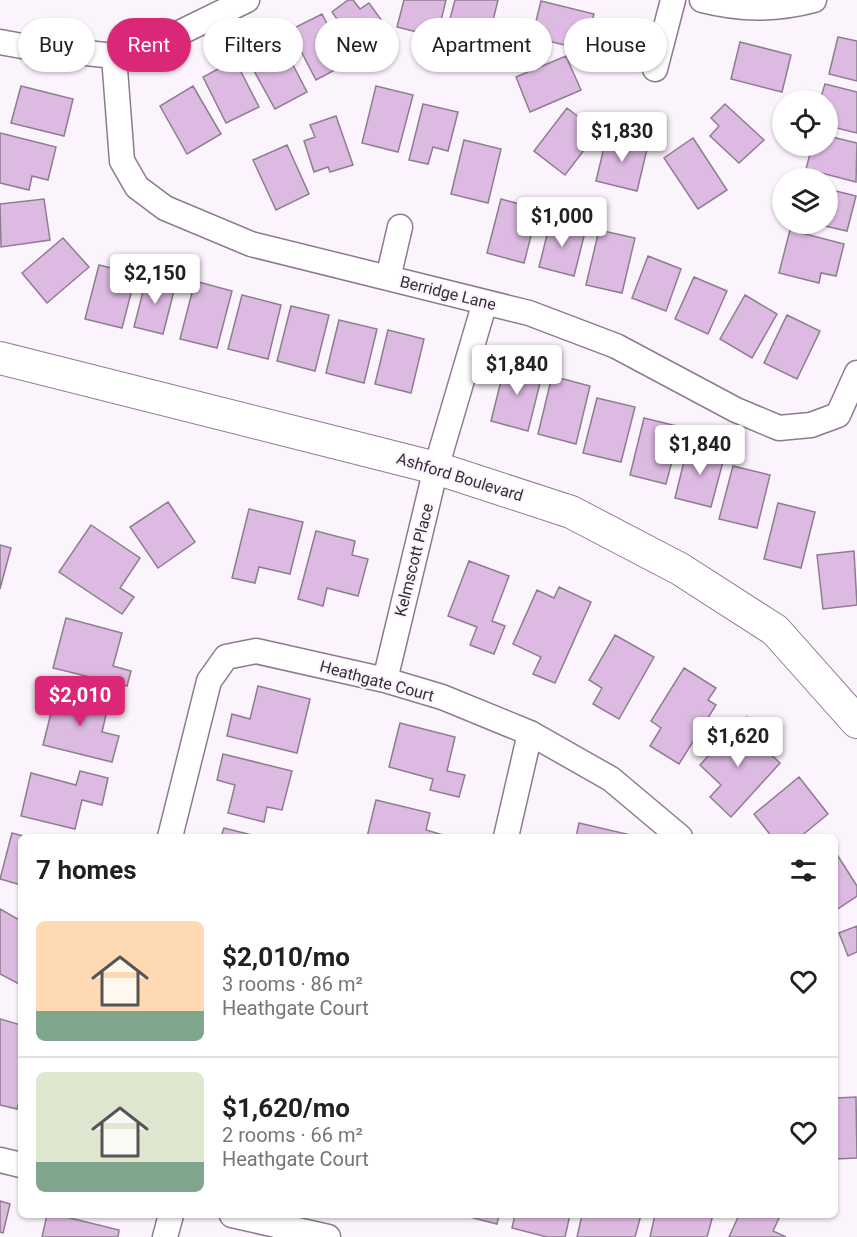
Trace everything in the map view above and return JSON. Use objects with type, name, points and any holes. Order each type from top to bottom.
[{"type":"street","points":[[191,27],[247,0]]},
{"type":"street","points":[[667,23],[673,0]]},
{"type":"street","points":[[702,0],[726,6],[787,8],[814,0]]},
{"type":"street","points":[[0,42],[107,55]]},
{"type":"street","name":"Berridge Lane","points":[[115,72],[122,161],[137,188],[165,208],[251,244],[529,313],[616,346],[736,410],[779,428],[811,425],[838,415],[857,373]]},
{"type":"street","points":[[388,278],[400,226]]},
{"type":"street","name":"Kelmscott Place","points":[[385,680],[436,468],[485,302]]},
{"type":"street","name":"Ashford Boulevard","points":[[0,358],[436,468],[571,512],[680,569],[775,630],[857,722]]},
{"type":"street","name":"Heathgate Court","points":[[171,834],[209,681],[226,657],[256,651],[385,680],[442,697],[530,733],[611,779],[676,834]]},
{"type":"street","points":[[507,834],[530,733]]},
{"type":"street","points":[[0,1160],[18,1164]]},
{"type":"street","points":[[165,1237],[170,1218]]},
{"type":"street","points":[[245,1218],[328,1237]]},
{"type":"building","points":[[348,0],[353,0],[360,9],[369,3],[380,18],[336,18],[332,12]]},
{"type":"building","points":[[404,0],[446,0],[442,18],[411,18],[411,30],[399,28]]},
{"type":"building","points":[[455,0],[498,0],[494,18],[450,18]]},
{"type":"building","points":[[541,1],[594,14],[593,18],[564,18],[564,45],[552,42],[552,18],[537,18]]},
{"type":"building","points":[[322,14],[324,18],[315,18],[315,72],[331,72],[316,80],[303,55],[303,24]]},
{"type":"building","points":[[838,37],[857,41],[857,81],[829,74]]},
{"type":"building","points":[[740,42],[791,55],[782,90],[731,79]]},
{"type":"building","points":[[564,57],[564,72],[573,72],[581,90],[530,112],[516,77],[528,72],[552,72],[552,62]]},
{"type":"building","points":[[212,72],[241,72],[259,107],[226,123],[203,77]]},
{"type":"building","points":[[255,72],[297,72],[307,92],[275,109]]},
{"type":"building","points":[[825,84],[857,92],[857,133],[838,128],[838,90],[823,90]]},
{"type":"building","points":[[21,86],[73,99],[64,136],[11,123]]},
{"type":"building","points":[[193,86],[221,134],[187,154],[160,106]]},
{"type":"building","points":[[376,86],[413,95],[398,152],[362,143]]},
{"type":"building","points":[[423,104],[458,112],[448,151],[433,147],[428,164],[409,160]]},
{"type":"building","points":[[725,104],[764,140],[739,163],[710,136],[719,126],[711,118]]},
{"type":"building","points":[[567,108],[598,132],[565,175],[534,151]]},
{"type":"building","points":[[336,116],[353,165],[330,172],[328,167],[314,172],[304,141],[315,137],[310,125]]},
{"type":"building","points":[[0,133],[56,147],[48,180],[32,176],[29,190],[0,183]]},
{"type":"building","points":[[607,135],[648,145],[637,191],[596,181]]},
{"type":"building","points":[[693,138],[727,190],[698,209],[664,158]]},
{"type":"building","points":[[838,138],[857,143],[856,182],[838,177],[838,168],[806,168],[809,156],[838,156]]},
{"type":"building","points":[[464,140],[501,149],[488,203],[451,194]]},
{"type":"building","points":[[287,145],[309,194],[276,210],[253,160]]},
{"type":"building","points":[[838,192],[856,196],[847,231],[838,229]]},
{"type":"building","points":[[44,199],[50,240],[1,247],[0,204]]},
{"type":"building","points":[[501,199],[538,209],[524,263],[487,253]]},
{"type":"building","points":[[551,219],[586,228],[574,276],[539,267]]},
{"type":"building","points":[[599,230],[635,238],[622,293],[586,285]]},
{"type":"building","points":[[789,234],[805,234],[844,244],[836,276],[821,273],[819,283],[779,273]]},
{"type":"building","points":[[63,238],[89,267],[47,303],[22,273]]},
{"type":"building","points":[[648,256],[681,269],[666,311],[632,298]]},
{"type":"building","points":[[99,265],[136,274],[122,328],[85,319]]},
{"type":"building","points":[[147,276],[176,283],[163,334],[134,327]]},
{"type":"building","points":[[694,277],[727,291],[708,334],[675,319]]},
{"type":"building","points":[[195,281],[232,291],[217,348],[180,339]]},
{"type":"building","points":[[242,295],[281,305],[268,359],[228,349]]},
{"type":"building","points":[[745,295],[777,314],[752,358],[720,339]]},
{"type":"building","points":[[291,306],[329,315],[315,371],[277,361]]},
{"type":"building","points":[[787,315],[820,331],[797,379],[764,363]]},
{"type":"building","points":[[339,320],[377,329],[364,383],[326,373]]},
{"type":"building","points":[[388,330],[424,339],[411,393],[375,384]]},
{"type":"building","points":[[506,361],[543,371],[528,431],[491,421]]},
{"type":"building","points":[[552,376],[590,386],[576,444],[538,434]]},
{"type":"building","points":[[597,398],[635,407],[621,462],[583,453]]},
{"type":"building","points":[[644,418],[681,427],[666,484],[630,475]]},
{"type":"building","points":[[688,445],[725,454],[711,507],[675,498]]},
{"type":"building","points":[[733,466],[770,475],[757,528],[719,519]]},
{"type":"building","points":[[168,502],[195,542],[158,568],[130,527]]},
{"type":"building","points":[[778,503],[815,512],[801,568],[764,559]]},
{"type":"building","points":[[249,509],[303,522],[290,574],[259,567],[255,583],[232,578]]},
{"type":"building","points":[[91,525],[140,558],[120,588],[134,597],[122,614],[59,572]]},
{"type":"building","points":[[316,531],[355,541],[352,555],[368,559],[358,596],[327,588],[323,606],[298,599]]},
{"type":"building","points":[[0,545],[11,548],[0,589]]},
{"type":"building","points":[[854,551],[857,605],[823,609],[817,555]]},
{"type":"building","points":[[469,561],[509,576],[492,621],[505,626],[494,654],[470,645],[477,627],[448,616]]},
{"type":"building","points":[[559,587],[591,602],[555,683],[533,674],[541,657],[513,644],[537,590],[554,598]]},
{"type":"building","points":[[66,618],[122,633],[113,666],[131,671],[127,686],[53,668]]},
{"type":"building","points":[[615,635],[654,657],[619,719],[593,704],[602,688],[589,680]]},
{"type":"building","points":[[684,668],[716,688],[708,700],[716,705],[679,764],[650,746],[661,728],[651,721]]},
{"type":"building","points":[[258,686],[310,699],[297,753],[227,736],[232,714],[250,719]]},
{"type":"building","points":[[57,689],[109,702],[102,732],[119,736],[112,762],[43,745]]},
{"type":"building","points":[[747,717],[753,722],[746,731],[780,763],[731,817],[710,797],[721,785],[700,765],[739,722],[741,724]]},
{"type":"building","points":[[400,723],[455,737],[447,771],[465,775],[459,797],[430,790],[433,779],[389,767]]},
{"type":"building","points":[[223,754],[292,771],[282,810],[267,807],[264,822],[228,813],[235,785],[217,780]]},
{"type":"building","points":[[80,771],[108,778],[102,805],[82,800],[75,829],[21,816],[31,773],[76,785]]},
{"type":"building","points":[[799,777],[828,814],[804,834],[770,834],[754,814]]},
{"type":"building","points":[[376,800],[430,813],[426,830],[440,834],[368,834]]},
{"type":"building","points":[[579,823],[627,834],[577,834]]},
{"type":"building","points":[[224,828],[248,834],[222,834]]},
{"type":"building","points":[[12,833],[18,835],[18,884],[0,879]]},
{"type":"building","points":[[838,856],[857,886],[857,896],[838,909]]},
{"type":"building","points":[[0,909],[18,919],[18,983],[0,974]]},
{"type":"building","points":[[857,926],[857,952],[848,956],[839,933]]},
{"type":"building","points":[[0,1019],[18,1024],[18,1105],[17,1109],[0,1105]]},
{"type":"building","points":[[856,1097],[857,1158],[838,1159],[838,1098]]},
{"type":"building","points":[[0,1201],[10,1204],[3,1233],[0,1232]]},
{"type":"building","points":[[46,1218],[70,1218],[119,1230],[118,1237],[42,1237]]},
{"type":"building","points":[[474,1218],[498,1218],[497,1224]]},
{"type":"building","points":[[514,1218],[569,1218],[565,1237],[547,1237],[512,1228]]},
{"type":"building","points":[[581,1218],[640,1218],[635,1237],[577,1237]]},
{"type":"building","points":[[654,1218],[712,1218],[707,1237],[650,1237]]},
{"type":"building","points":[[738,1218],[779,1218],[773,1231],[786,1237],[729,1237]]}]
